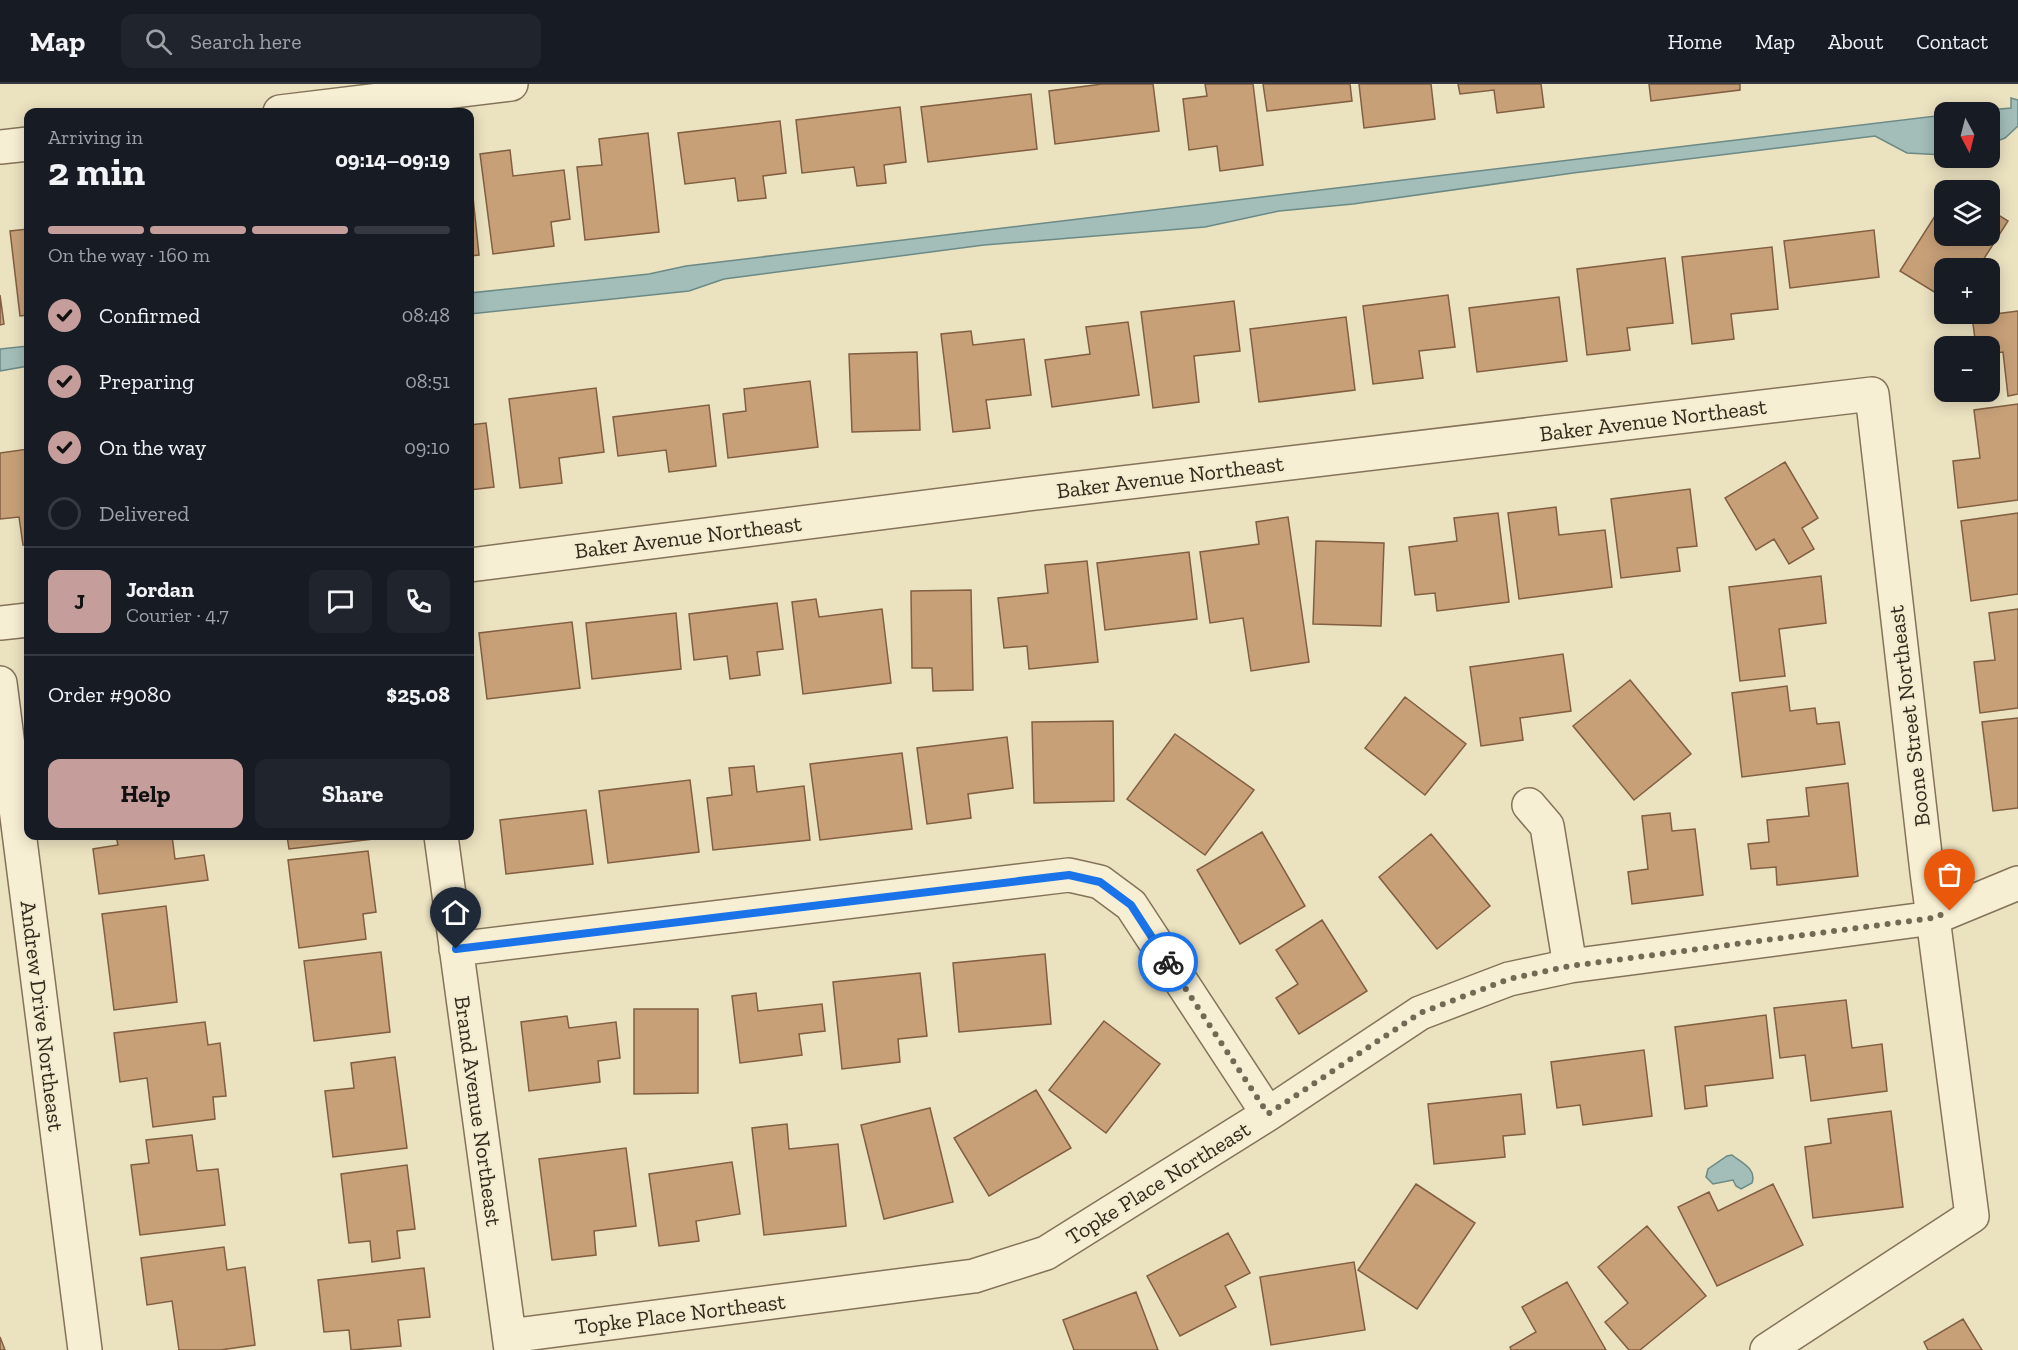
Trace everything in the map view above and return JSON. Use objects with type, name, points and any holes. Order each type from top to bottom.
[{"type":"street","points":[[313,108],[511,84]]},
{"type":"street","points":[[0,147],[24,144]]},
{"type":"street","name":"Baker Avenue Northeast","points":[[474,564],[1040,493],[1872,394]]},
{"type":"street","name":"Boone Street Northeast","points":[[1767,1350],[1971,1216],[1933,918],[1872,394]]},
{"type":"street","points":[[0,623],[24,620]]},
{"type":"street","name":"Andrew Drive Northeast","points":[[0,683],[85,1350]]},
{"type":"street","points":[[1529,806],[1547,826],[1570,966]]},
{"type":"street","name":"Brand Avenue Northeast","points":[[442,840],[510,1343]]},
{"type":"street","points":[[456,949],[1069,875],[1100,882],[1131,905],[1268,1114]]},
{"type":"street","name":"Topke Place Northeast","points":[[510,1343],[974,1276],[1046,1253],[1268,1114],[1420,1013],[1509,979],[1570,966],[1933,918],[2018,882]]},
{"type":"water","points":[[2011,98],[2018,100],[2018,126],[2000,140],[2000,109],[2011,108]]},
{"type":"water","points":[[1934,116],[1934,154],[1907,153],[1875,136],[1573,173],[1353,204],[1279,211],[1205,227],[984,245],[724,279],[689,291],[474,314],[474,293],[649,274],[686,266]]},
{"type":"water","points":[[24,346],[24,367],[0,371],[0,349]]},
{"type":"water","points":[[1732,1155],[1751,1170],[1752,1183],[1741,1189],[1733,1180],[1713,1184],[1706,1177],[1708,1169]]},
{"type":"building","points":[[1102,84],[1153,84],[1159,131],[1055,144],[1049,91]]},
{"type":"building","points":[[1205,84],[1253,84],[1263,165],[1220,171],[1217,146],[1189,150],[1183,99],[1207,96]]},
{"type":"building","points":[[1263,84],[1350,84],[1352,101],[1267,111]]},
{"type":"building","points":[[1359,84],[1431,84],[1435,119],[1364,128]]},
{"type":"building","points":[[1458,84],[1541,84],[1544,107],[1497,113],[1494,90],[1460,94]]},
{"type":"building","points":[[1649,84],[1740,84],[1740,90],[1651,101]]},
{"type":"building","points":[[1031,94],[1037,149],[928,162],[921,107]]},
{"type":"building","points":[[900,107],[906,162],[884,165],[886,183],[857,186],[854,167],[802,173],[796,120]]},
{"type":"building","points":[[780,121],[786,173],[763,176],[766,198],[738,201],[735,178],[685,184],[678,133]]},
{"type":"building","points":[[648,133],[659,232],[585,240],[577,167],[602,165],[599,139]]},
{"type":"building","points":[[510,150],[513,176],[564,170],[570,219],[551,222],[554,246],[493,254],[480,154]]},
{"type":"building","points":[[474,207],[479,255],[474,256]]},
{"type":"building","points":[[2000,216],[2008,221],[2000,234]]},
{"type":"building","points":[[1934,218],[1934,246],[1992,246],[1984,258],[1934,258],[1934,292],[1900,271]]},
{"type":"building","points":[[24,229],[24,316],[20,316],[10,231]]},
{"type":"building","points":[[1874,230],[1879,277],[1790,288],[1784,241]]},
{"type":"building","points":[[1772,247],[1778,309],[1731,314],[1734,339],[1692,344],[1682,257]]},
{"type":"building","points":[[1665,258],[1673,323],[1627,328],[1630,350],[1587,355],[1577,269]]},
{"type":"building","points":[[0,295],[4,324],[0,325]]},
{"type":"building","points":[[1448,295],[1455,347],[1419,351],[1423,378],[1373,384],[1363,306]]},
{"type":"building","points":[[1559,297],[1567,361],[1477,372],[1469,308]]},
{"type":"building","points":[[1234,301],[1240,351],[1194,356],[1199,402],[1153,408],[1141,312]]},
{"type":"building","points":[[2018,311],[2018,394],[2008,396],[2003,352],[2000,352],[2000,336],[1975,336],[1973,324],[2000,324],[2000,313]]},
{"type":"building","points":[[1346,317],[1355,390],[1259,402],[1250,329]]},
{"type":"building","points":[[1128,322],[1139,395],[1052,407],[1045,360],[1090,354],[1086,327]]},
{"type":"building","points":[[971,331],[973,345],[1024,339],[1031,395],[986,400],[990,428],[953,432],[941,334]]},
{"type":"building","points":[[917,352],[920,430],[852,432],[849,354]]},
{"type":"building","points":[[810,381],[818,447],[728,458],[723,414],[746,411],[744,389]]},
{"type":"building","points":[[596,388],[604,452],[559,458],[562,483],[520,488],[509,399]]},
{"type":"building","points":[[2018,404],[2018,500],[1958,508],[1953,461],[1980,458],[1974,410]]},
{"type":"building","points":[[709,405],[716,466],[669,472],[666,450],[618,456],[613,417]]},
{"type":"building","points":[[486,423],[494,487],[474,490],[474,424]]},
{"type":"building","points":[[24,450],[24,545],[19,517],[0,519],[0,453]]},
{"type":"building","points":[[1785,462],[1818,518],[1802,528],[1814,549],[1789,564],[1774,539],[1756,550],[1725,498]]},
{"type":"building","points":[[1690,489],[1697,546],[1677,548],[1680,571],[1621,578],[1611,499]]},
{"type":"building","points":[[1556,507],[1559,535],[1605,530],[1612,587],[1519,599],[1508,513]]},
{"type":"building","points":[[1498,513],[1509,602],[1437,611],[1435,593],[1415,595],[1409,547],[1457,541],[1454,518]]},
{"type":"building","points":[[2018,513],[2018,594],[1971,601],[1961,521]]},
{"type":"building","points":[[1288,517],[1309,662],[1251,671],[1243,618],[1210,623],[1200,552],[1259,544],[1256,522]]},
{"type":"building","points":[[1316,541],[1384,543],[1381,626],[1313,624]]},
{"type":"building","points":[[1189,552],[1197,619],[1105,630],[1097,563]]},
{"type":"building","points":[[1087,561],[1098,662],[1029,669],[1027,646],[1004,648],[998,598],[1048,593],[1045,565]]},
{"type":"building","points":[[1821,576],[1826,623],[1779,629],[1785,676],[1740,681],[1729,587]]},
{"type":"building","points":[[971,590],[973,690],[933,691],[932,668],[912,668],[911,591]]},
{"type":"building","points":[[816,599],[819,617],[882,609],[891,683],[803,694],[792,602]]},
{"type":"building","points":[[777,603],[783,649],[757,652],[760,675],[730,679],[727,656],[694,660],[689,614]]},
{"type":"building","points":[[2018,609],[2018,708],[1980,713],[1974,662],[1995,660],[1989,613]]},
{"type":"building","points":[[676,613],[681,669],[592,679],[586,623]]},
{"type":"building","points":[[572,622],[580,688],[487,699],[479,633]]},
{"type":"building","points":[[1563,654],[1571,711],[1520,718],[1523,740],[1481,746],[1470,667]]},
{"type":"building","points":[[1630,680],[1691,754],[1634,800],[1573,726]]},
{"type":"building","points":[[1787,686],[1790,711],[1815,708],[1817,724],[1839,722],[1845,764],[1742,777],[1732,693]]},
{"type":"building","points":[[1405,697],[1466,744],[1425,795],[1365,748]]},
{"type":"building","points":[[2018,718],[2018,808],[1993,811],[1982,722]]},
{"type":"building","points":[[1113,721],[1114,801],[1034,803],[1032,722]]},
{"type":"building","points":[[1175,734],[1254,790],[1205,855],[1127,799]]},
{"type":"building","points":[[1007,737],[1013,788],[968,794],[971,818],[927,824],[917,748]]},
{"type":"building","points":[[902,753],[912,829],[820,840],[810,764]]},
{"type":"building","points":[[754,766],[757,792],[804,786],[810,840],[713,850],[707,798],[732,795],[729,768]]},
{"type":"building","points":[[690,780],[699,852],[608,863],[599,791]]},
{"type":"building","points":[[1848,783],[1858,876],[1777,885],[1776,867],[1751,869],[1748,844],[1769,842],[1767,820],[1809,816],[1806,788]]},
{"type":"building","points":[[586,810],[593,864],[506,874],[500,820]]},
{"type":"building","points":[[1670,813],[1672,831],[1695,829],[1703,895],[1632,904],[1628,872],[1648,869],[1642,816]]},
{"type":"building","points":[[1262,832],[1305,906],[1240,944],[1197,870]]},
{"type":"building","points":[[1431,834],[1490,906],[1437,949],[1379,877]]},
{"type":"building","points":[[117,840],[173,840],[175,859],[204,855],[208,880],[99,894],[93,849],[118,845]]},
{"type":"building","points":[[288,840],[365,840],[289,849]]},
{"type":"building","points":[[368,851],[376,912],[363,914],[366,939],[299,948],[288,860]]},
{"type":"building","points":[[166,906],[177,1002],[114,1010],[102,914]]},
{"type":"building","points":[[1322,920],[1367,991],[1299,1034],[1276,998],[1298,984],[1276,950]]},
{"type":"building","points":[[381,952],[390,1032],[314,1041],[304,961]]},
{"type":"building","points":[[1045,954],[1051,1024],[959,1032],[953,963]]},
{"type":"building","points":[[920,973],[927,1036],[898,1039],[900,1062],[842,1069],[833,982]]},
{"type":"building","points":[[756,993],[758,1011],[822,1004],[825,1031],[799,1034],[802,1055],[740,1063],[732,996]]},
{"type":"building","points":[[1846,1000],[1852,1048],[1882,1044],[1887,1091],[1811,1101],[1805,1055],[1780,1058],[1774,1008]]},
{"type":"building","points":[[634,1009],[698,1009],[698,1093],[634,1094]]},
{"type":"building","points":[[1766,1015],[1773,1078],[1705,1086],[1707,1106],[1685,1109],[1675,1027]]},
{"type":"building","points":[[567,1016],[569,1028],[616,1022],[620,1058],[598,1061],[600,1082],[529,1091],[521,1022]]},
{"type":"building","points":[[1104,1021],[1160,1064],[1106,1133],[1049,1090]]},
{"type":"building","points":[[205,1022],[208,1045],[220,1043],[226,1096],[213,1097],[215,1119],[153,1127],[147,1078],[120,1082],[114,1033]]},
{"type":"building","points":[[1644,1050],[1652,1116],[1583,1125],[1580,1105],[1557,1108],[1551,1062]]},
{"type":"building","points":[[395,1057],[407,1148],[333,1157],[325,1091],[354,1088],[351,1063]]},
{"type":"building","points":[[1036,1090],[1071,1148],[989,1196],[954,1138]]},
{"type":"building","points":[[1521,1094],[1525,1134],[1503,1136],[1505,1157],[1434,1164],[1428,1104]]},
{"type":"building","points":[[930,1108],[953,1202],[884,1219],[861,1125]]},
{"type":"building","points":[[1891,1111],[1903,1207],[1813,1218],[1805,1147],[1831,1143],[1828,1119]]},
{"type":"building","points":[[787,1124],[789,1149],[838,1144],[846,1226],[764,1235],[752,1128]]},
{"type":"building","points":[[192,1135],[197,1171],[218,1169],[225,1225],[140,1235],[131,1165],[149,1163],[146,1140]]},
{"type":"building","points":[[626,1148],[636,1226],[594,1231],[596,1255],[552,1260],[539,1159]]},
{"type":"building","points":[[732,1162],[740,1214],[696,1221],[699,1241],[659,1246],[649,1174]]},
{"type":"building","points":[[407,1165],[415,1229],[397,1231],[400,1258],[372,1262],[370,1241],[349,1243],[341,1174]]},
{"type":"building","points":[[1416,1184],[1475,1223],[1417,1309],[1358,1270]]},
{"type":"building","points":[[1773,1184],[1803,1245],[1717,1286],[1678,1207],[1709,1192],[1718,1211]]},
{"type":"building","points":[[1647,1226],[1706,1296],[1640,1350],[1629,1350],[1605,1322],[1628,1303],[1598,1267]]},
{"type":"building","points":[[1228,1233],[1250,1273],[1225,1286],[1236,1307],[1180,1336],[1147,1276]]},
{"type":"building","points":[[224,1247],[227,1270],[245,1267],[255,1345],[220,1350],[179,1350],[172,1301],[147,1305],[141,1258]]},
{"type":"building","points":[[1354,1262],[1365,1330],[1271,1345],[1260,1277]]},
{"type":"building","points":[[424,1268],[430,1317],[398,1320],[401,1346],[351,1350],[349,1330],[324,1332],[318,1280]]},
{"type":"building","points":[[1567,1282],[1606,1350],[1511,1350],[1510,1347],[1536,1332],[1522,1307]]},
{"type":"building","points":[[1136,1292],[1158,1350],[1074,1350],[1063,1320]]},
{"type":"building","points":[[1963,1319],[1982,1350],[1928,1350],[1924,1342]]},
{"type":"building","points":[[0,1337],[5,1350],[0,1350]]},
{"type":"way so far","points":[[1168,962],[1268,1114],[1420,1013],[1509,979],[1570,966],[1933,918],[1950,911]]},
{"type":"route","points":[[456,949],[1069,875],[1100,882],[1131,905],[1168,962]]}]
